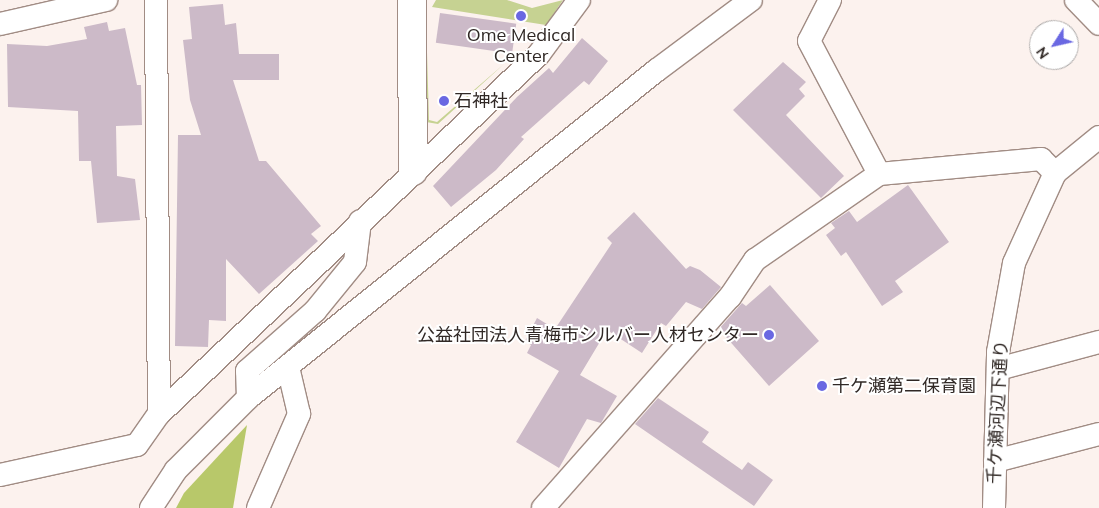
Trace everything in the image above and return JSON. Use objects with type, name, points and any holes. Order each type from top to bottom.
[{"type":"street","points":[[0,24],[106,0]]},
{"type":"street","points":[[156,0],[159,414]]},
{"type":"street","points":[[412,0],[413,171]]},
{"type":"street","points":[[0,475],[137,445],[159,414],[360,221],[539,54],[579,0]]},
{"type":"street","points":[[151,508],[176,470],[248,398],[657,70],[751,0]]},
{"type":"street","points":[[830,0],[810,41],[879,174]]},
{"type":"street","points":[[1076,0],[1099,24]]},
{"type":"street","name":"千ケ瀬河辺下通り","points":[[994,508],[998,369],[1014,263],[1055,173],[1099,138]]},
{"type":"street","points":[[543,508],[730,297],[755,260],[879,174],[1042,159],[1055,173]]},
{"type":"street","points":[[248,398],[247,371],[315,311],[355,262],[360,221]]},
{"type":"street","points":[[998,369],[1099,342]]},
{"type":"street","points":[[258,508],[299,414],[288,367]]},
{"type":"street","points":[[995,461],[1099,434]]},
{"type":"green space","name":"Ome Medical Center","points":[[436,0],[507,0],[532,8],[563,0],[546,25],[432,7]]},
{"type":"green space","points":[[427,52],[429,120],[437,122],[504,64],[438,124],[426,122]]},
{"type":"green space","points":[[247,425],[233,508],[176,508],[184,493]]},
{"type":"building","points":[[223,4],[225,25],[236,23],[239,54],[279,54],[279,80],[233,80],[259,161],[266,161],[321,226],[311,234],[318,241],[259,294],[226,259],[226,321],[209,320],[208,347],[175,346],[178,135],[201,135],[190,100],[183,40],[192,39],[189,7]]},
{"type":"building","points":[[440,13],[516,24],[512,53],[436,43]]},
{"type":"building","points":[[107,22],[109,31],[125,28],[137,85],[141,85],[142,125],[116,126],[117,176],[135,179],[140,220],[97,223],[91,161],[79,161],[78,111],[8,107],[7,44],[47,46],[87,39],[84,27]]},
{"type":"building","points":[[582,38],[608,61],[589,85],[584,81],[521,137],[524,139],[496,170],[451,207],[433,186],[517,97],[549,68],[553,73]]},
{"type":"building","points":[[783,62],[806,82],[799,89],[805,96],[786,115],[844,176],[821,198],[733,110]]},
{"type":"building","points":[[908,185],[949,242],[895,281],[903,292],[882,306],[846,252],[841,256],[826,235],[835,228],[831,223],[849,211],[857,222]]},
{"type":"building","points":[[634,212],[686,269],[690,266],[700,270],[721,287],[702,309],[686,302],[666,326],[661,323],[642,353],[607,330],[580,375],[617,396],[601,423],[587,419],[559,468],[516,442],[559,371],[527,353],[531,345],[525,341],[537,318],[555,329],[612,243],[607,238]]},
{"type":"building","name":"公益社団法人青梅市シルバー人材センター","points":[[770,285],[819,341],[769,386],[719,329],[742,303],[746,306]]},
{"type":"building","points":[[658,398],[709,432],[702,442],[742,470],[748,462],[773,480],[754,506],[635,424]]},
{"type":"place","name":"Ome Medical Center","points":[[521,16]]},
{"type":"place","name":"石神社","points":[[444,101]]},
{"type":"place","name":"公益社団法人青梅市シルバー人材センター","points":[[769,335]]},
{"type":"place","name":"千ケ瀬第二保育園","points":[[822,386]]}]
